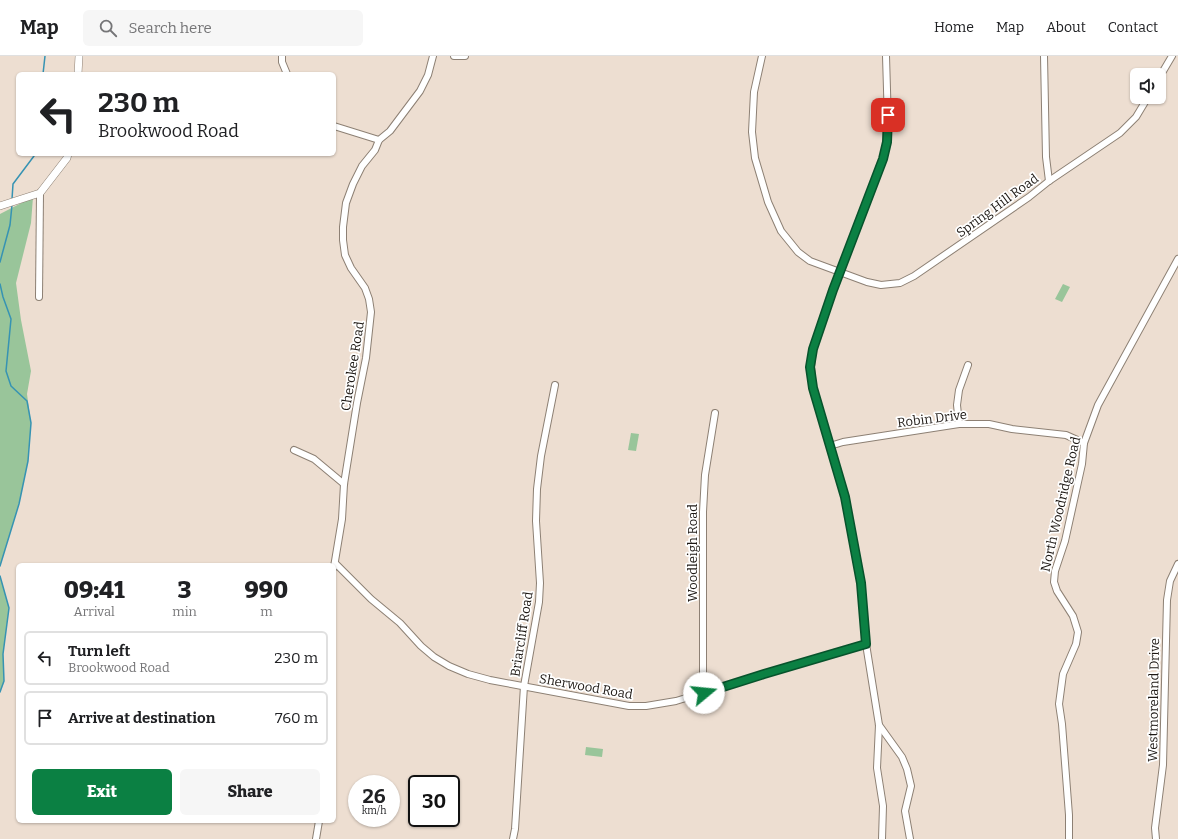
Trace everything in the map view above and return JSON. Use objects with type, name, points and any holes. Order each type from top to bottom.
[{"type":"street","points":[[78,72],[79,56]]},
{"type":"street","points":[[282,56],[282,62],[286,72]]},
{"type":"street","name":"Cherokee Road","points":[[335,563],[342,519],[344,484],[366,358],[371,312],[369,299],[365,288],[351,268],[345,255],[343,226],[346,203],[362,166],[375,150],[379,140],[390,131],[420,91],[428,75],[434,56]]},
{"type":"street","points":[[454,56],[465,56]]},
{"type":"street","name":"Spring Hill Road","points":[[762,56],[754,92],[752,132],[755,158],[768,202],[781,231],[798,252],[810,261],[867,282],[881,285],[900,283],[917,275],[1029,197],[1049,181],[1120,133],[1136,117],[1144,104]]},
{"type":"street","points":[[882,839],[883,806],[876,768],[879,724],[866,644],[861,583],[845,497],[813,388],[810,367],[813,349],[833,290],[883,159],[887,142],[888,123],[886,56]]},
{"type":"street","points":[[1044,56],[1046,156],[1049,181]]},
{"type":"street","points":[[1165,68],[1172,56]]},
{"type":"street","points":[[336,127],[379,140]]},
{"type":"street","points":[[0,206],[40,193],[68,156]]},
{"type":"street","points":[[39,297],[40,193]]},
{"type":"street","name":"North Woodridge Road","points":[[1069,839],[1068,800],[1059,704],[1063,674],[1076,644],[1078,632],[1073,616],[1057,592],[1054,582],[1055,571],[1065,541],[1082,464],[1084,442],[1098,405],[1178,259]]},
{"type":"street","points":[[959,424],[957,405],[959,390],[968,365]]},
{"type":"street","name":"Briarcliff Road","points":[[513,839],[515,829],[524,686],[539,602],[540,583],[536,521],[537,489],[541,456],[555,385]]},
{"type":"street","name":"Woodleigh Road","points":[[704,693],[703,512],[705,475],[715,413]]},
{"type":"street","name":"Robin Drive","points":[[830,446],[843,442],[959,424],[989,424],[1012,430],[1066,435],[1084,442]]},
{"type":"street","points":[[294,450],[314,459],[344,484]]},
{"type":"street","name":"Westmoreland Drive","points":[[1156,839],[1155,828],[1163,765],[1167,600],[1170,581],[1178,564]]},
{"type":"street","name":"Sherwood Road","points":[[336,566],[371,599],[400,623],[421,646],[434,657],[449,666],[468,674],[490,680],[629,706],[646,706],[676,701],[866,644]]},
{"type":"street","points":[[879,724],[902,757],[907,769],[911,786],[906,811],[910,839]]},
{"type":"street","points":[[316,839],[319,823]]},
{"type":"green space","points":[[33,197],[31,223],[16,283],[21,320],[31,371],[27,394],[31,424],[28,461],[19,504],[0,566],[0,214]]},
{"type":"green space","points":[[1063,284],[1070,287],[1062,302],[1055,299]]},
{"type":"green space","points":[[631,433],[639,434],[636,451],[628,450]]},
{"type":"green space","points":[[0,576],[9,608],[3,654],[4,681],[0,692]]},
{"type":"green space","points":[[586,747],[603,749],[602,757],[585,755]]},
{"type":"waterway","points":[[43,72],[45,56]]},
{"type":"waterway","points":[[12,199],[13,184],[34,156]]},
{"type":"waterway","points":[[0,262],[10,225],[12,205]]},
{"type":"waterway","points":[[0,284],[11,319],[6,371],[11,386],[27,401],[31,423],[28,461],[19,504],[0,566]]},
{"type":"waterway","points":[[0,576],[9,608],[3,654],[4,681],[0,692]]},
{"type":"route","points":[[704,693],[866,644],[861,583],[845,497],[813,388],[810,367],[813,349],[833,290],[883,159],[887,142],[888,115]]}]
